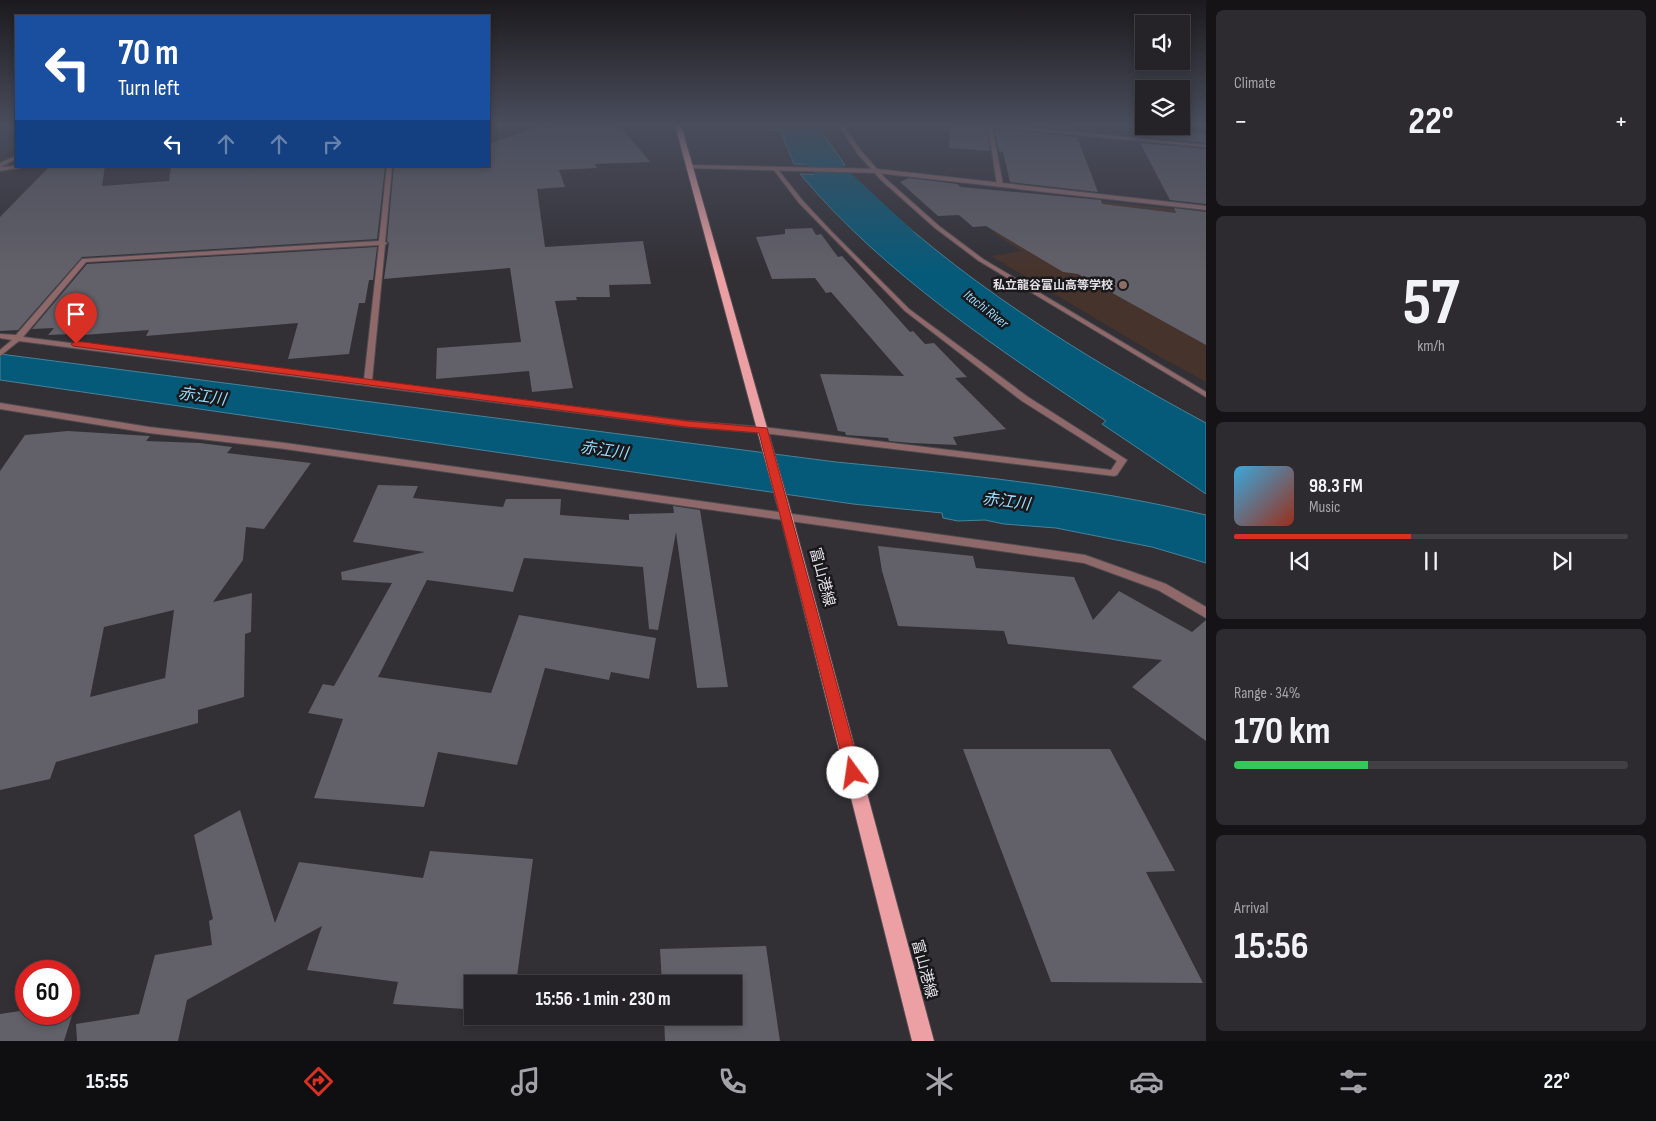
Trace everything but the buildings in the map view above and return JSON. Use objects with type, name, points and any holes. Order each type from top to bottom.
[{"type":"main road","name":"富山港線","points":[[691,174],[785,512],[923,1041]]},
{"type":"street","points":[[368,382],[384,243],[389,174]]},
{"type":"street","points":[[0,336],[687,424],[763,430],[1114,473],[1122,460],[1025,399],[908,310],[801,202],[783,174]]},
{"type":"street","points":[[880,174],[936,227],[981,260],[1206,395]]},
{"type":"street","points":[[900,174],[1206,208]]},
{"type":"street","points":[[998,174],[1000,185]]},
{"type":"street","points":[[0,354],[19,337],[84,260],[384,243]]},
{"type":"street","points":[[0,406],[149,430],[285,446],[785,512],[1085,559],[1162,587],[1206,612]]},
{"type":"shaded area","name":"私立龍谷富山高等学校","points":[[1046,195],[1206,213],[1206,382],[1160,357],[991,256],[1021,251],[993,232],[1053,222]]},
{"type":"water","points":[[800,174],[853,176],[933,248],[1020,312],[1112,370],[1206,423],[1206,494],[1102,424],[1106,421],[1024,366],[944,308],[868,245],[833,211]]},
{"type":"water","name":"赤江川","points":[[0,354],[836,462],[1022,482],[1115,496],[1206,515],[1206,563],[1152,547],[1056,528],[1004,524],[985,520],[958,521],[943,518],[942,513],[853,504],[0,380]]},
{"type":"waterway","name":"Itachi River","points":[[831,174],[899,240]]},
{"type":"place","name":"私立龍谷富山高等学校","points":[[1123,285]]},
{"type":"route","points":[[76,344],[687,424],[763,430],[853,773]]}]
